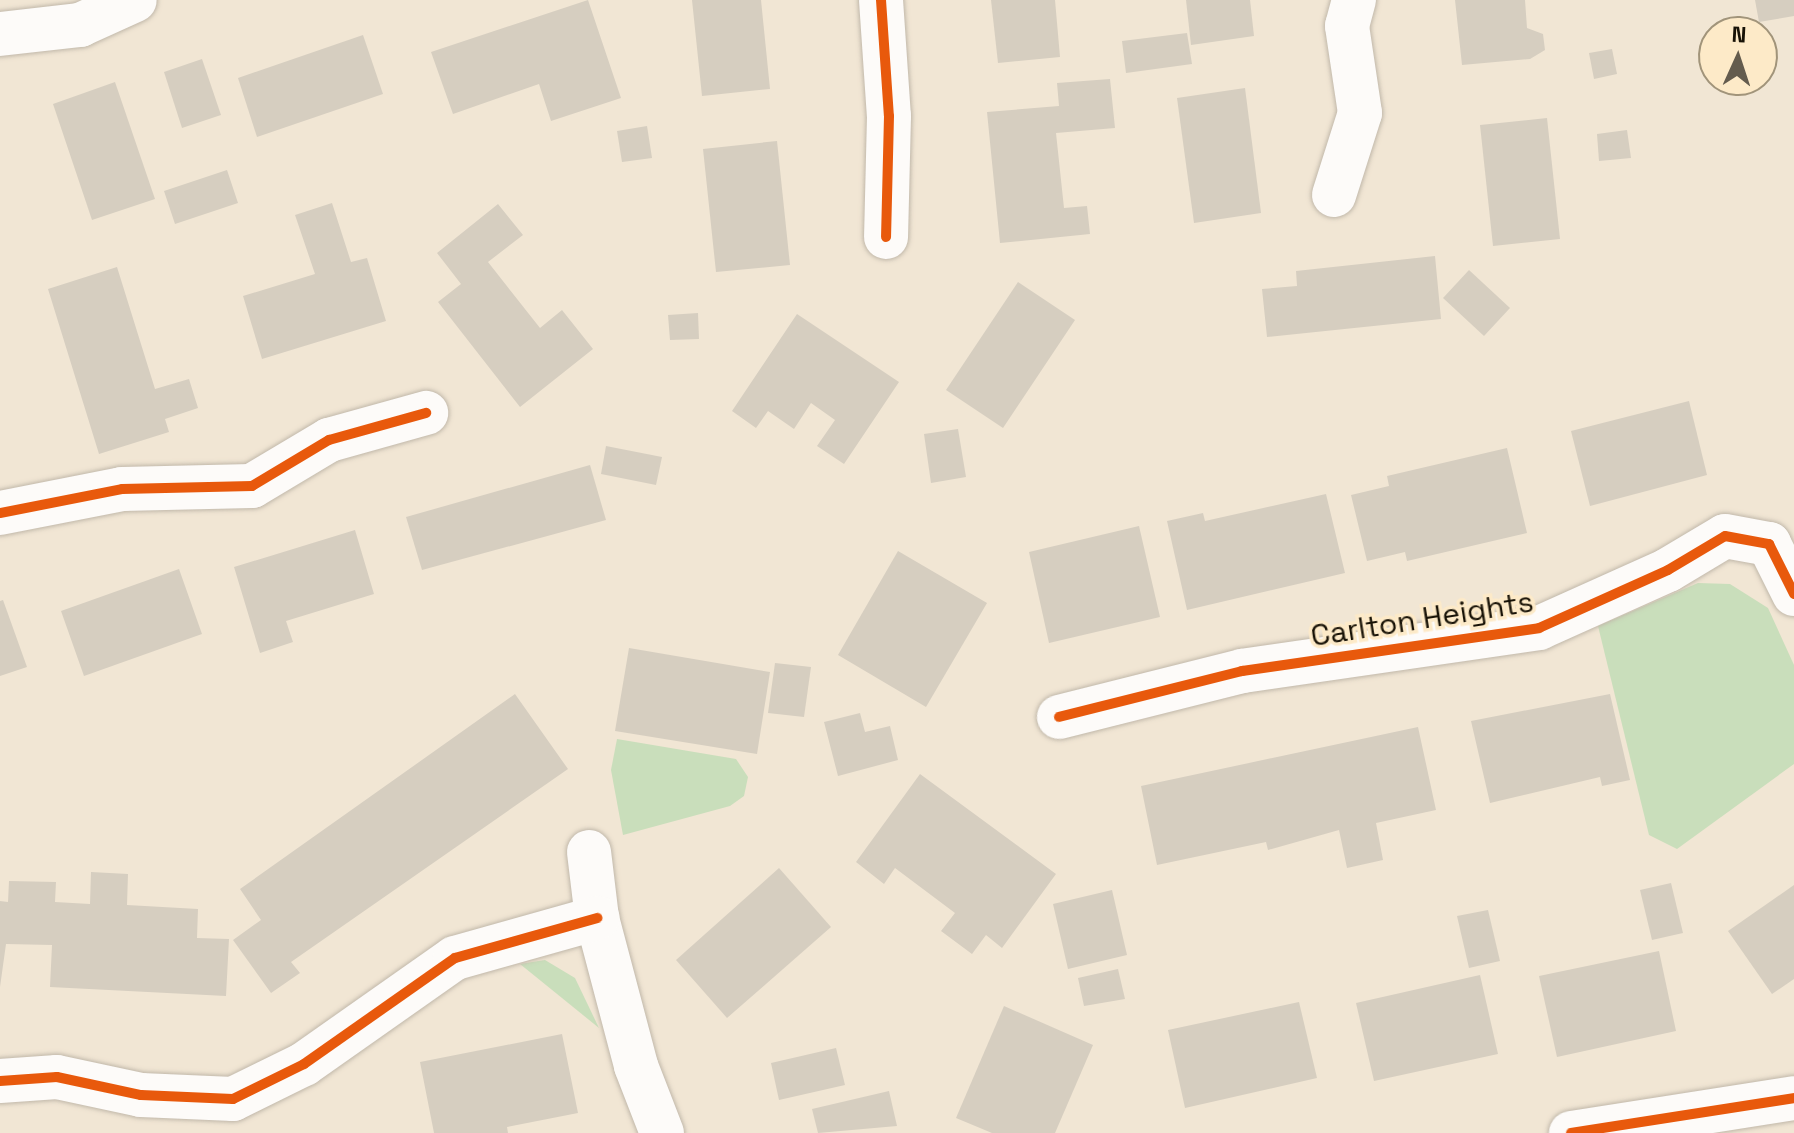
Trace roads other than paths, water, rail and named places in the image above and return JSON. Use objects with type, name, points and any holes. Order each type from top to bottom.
[{"type":"street","points":[[0,34],[80,25],[135,0]]},
{"type":"street","points":[[881,0],[889,116],[886,237]]},
{"type":"street","points":[[1334,195],[1360,113],[1347,26],[1354,0]]},
{"type":"street","points":[[0,513],[122,489],[252,486],[329,440],[426,413]]},
{"type":"street","name":"Carlton Heights","points":[[1059,717],[1242,671],[1539,628],[1668,570],[1725,536],[1769,544],[1794,594]]},
{"type":"street","points":[[589,852],[597,918],[636,1066],[662,1133]]},
{"type":"street","points":[[0,1081],[57,1077],[141,1095],[233,1099],[304,1064],[455,958],[597,918]]},
{"type":"street","points":[[1571,1133],[1794,1098]]}]
